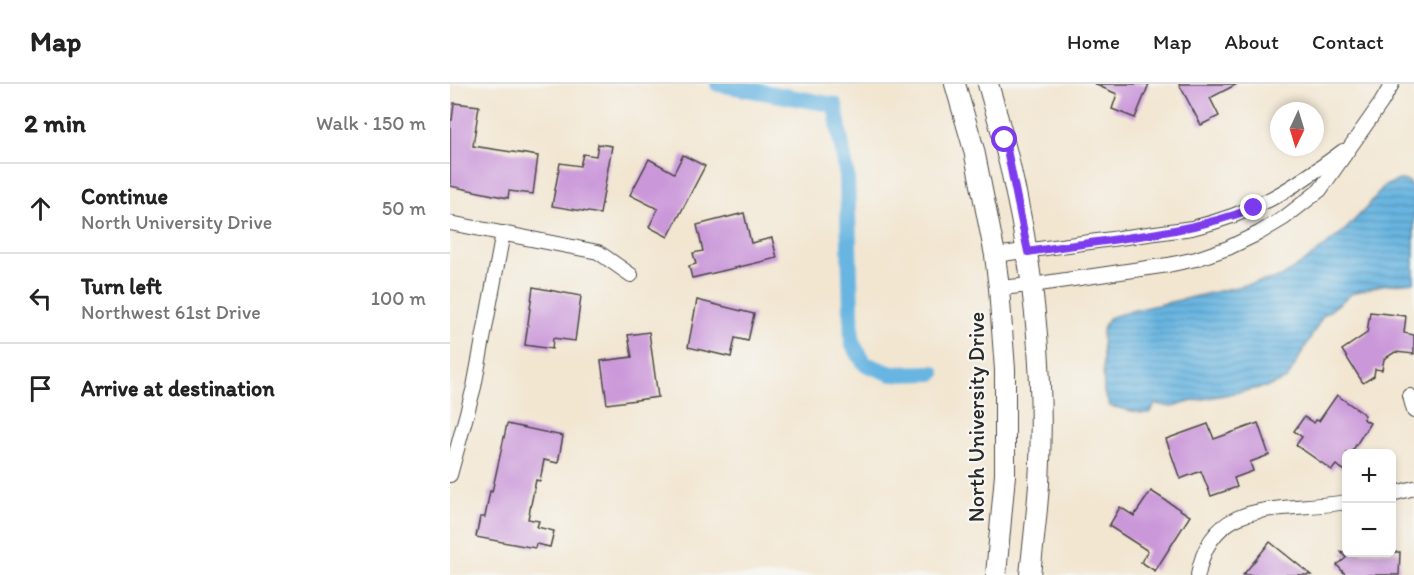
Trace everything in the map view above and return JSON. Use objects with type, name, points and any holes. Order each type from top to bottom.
[{"type":"main road","name":"North University Drive","points":[[955,84],[974,150],[995,255],[999,288],[1005,370],[1005,475],[996,575]]},
{"type":"main road","points":[[988,84],[1005,140],[1028,252],[1032,285],[1040,432],[1039,484],[1030,575]]},
{"type":"street","points":[[999,288],[1168,265],[1196,259],[1228,248],[1259,233],[1284,218],[1320,190],[1392,84]]},
{"type":"street","points":[[995,255],[1192,228],[1224,220],[1254,208],[1305,179],[1354,142]]},
{"type":"street","points":[[450,223],[598,252],[631,275]]},
{"type":"street","points":[[450,475],[474,387],[503,233]]},
{"type":"street","points":[[1410,396],[1414,411]]},
{"type":"street","points":[[1396,493],[1414,488]]},
{"type":"street","points":[[1198,575],[1201,558],[1211,538],[1230,521],[1258,511],[1342,503]]},
{"type":"water","points":[[1399,180],[1408,181],[1414,190],[1414,282],[1382,285],[1353,293],[1323,316],[1287,379],[1270,386],[1171,407],[1156,404],[1149,413],[1110,406],[1104,393],[1102,331],[1108,318],[1281,277],[1345,230],[1384,186]]},
{"type":"building","points":[[1094,84],[1149,84],[1135,118],[1112,109],[1117,94]]},
{"type":"building","points":[[1179,84],[1237,84],[1210,98],[1219,116],[1201,125]]},
{"type":"building","points":[[454,103],[479,106],[473,146],[538,156],[533,194],[509,191],[508,198],[450,186],[450,120],[452,120]]},
{"type":"building","points":[[598,144],[612,146],[600,214],[552,206],[560,163],[580,166],[583,154],[596,156]]},
{"type":"building","points":[[683,155],[705,166],[668,237],[649,227],[658,209],[630,195],[649,159],[674,173]]},
{"type":"building","points":[[744,213],[751,243],[772,238],[777,258],[692,278],[689,266],[696,264],[693,253],[703,251],[697,225]]},
{"type":"building","points":[[533,287],[581,296],[575,341],[553,338],[552,349],[525,345]]},
{"type":"building","points":[[697,300],[754,314],[748,341],[735,338],[731,357],[688,347]]},
{"type":"building","points":[[1370,312],[1406,316],[1404,333],[1414,335],[1414,354],[1395,352],[1384,359],[1382,370],[1375,369],[1374,376],[1363,383],[1342,350],[1367,333]]},
{"type":"building","points":[[649,332],[658,397],[607,404],[601,361],[632,357],[628,335]]},
{"type":"building","points":[[1337,395],[1365,415],[1363,419],[1370,423],[1354,449],[1342,449],[1342,469],[1336,465],[1332,470],[1296,445],[1302,437],[1294,431],[1304,417],[1314,423],[1316,420],[1319,421]]},
{"type":"building","points":[[1258,423],[1269,455],[1250,462],[1253,471],[1234,478],[1237,487],[1211,496],[1201,471],[1180,479],[1166,439],[1208,424],[1214,439]]},
{"type":"building","points":[[507,424],[563,436],[558,463],[544,460],[540,481],[536,480],[528,519],[539,521],[537,527],[554,531],[550,547],[536,544],[535,548],[476,537],[480,517],[485,517],[490,491],[492,492]]},
{"type":"building","points":[[1151,491],[1190,516],[1155,571],[1141,562],[1148,551],[1109,526],[1120,507],[1134,516]]},
{"type":"building","points":[[1270,542],[1311,575],[1243,575]]},
{"type":"building","points":[[1396,552],[1400,552],[1399,575],[1346,575],[1337,565],[1346,558],[1396,557]]},
{"type":"waterway","points":[[718,84],[835,105],[847,177],[852,343],[865,364],[892,374],[933,373]]},
{"type":"route","points":[[1005,140],[1028,252],[1192,228],[1224,220],[1254,208]]}]
